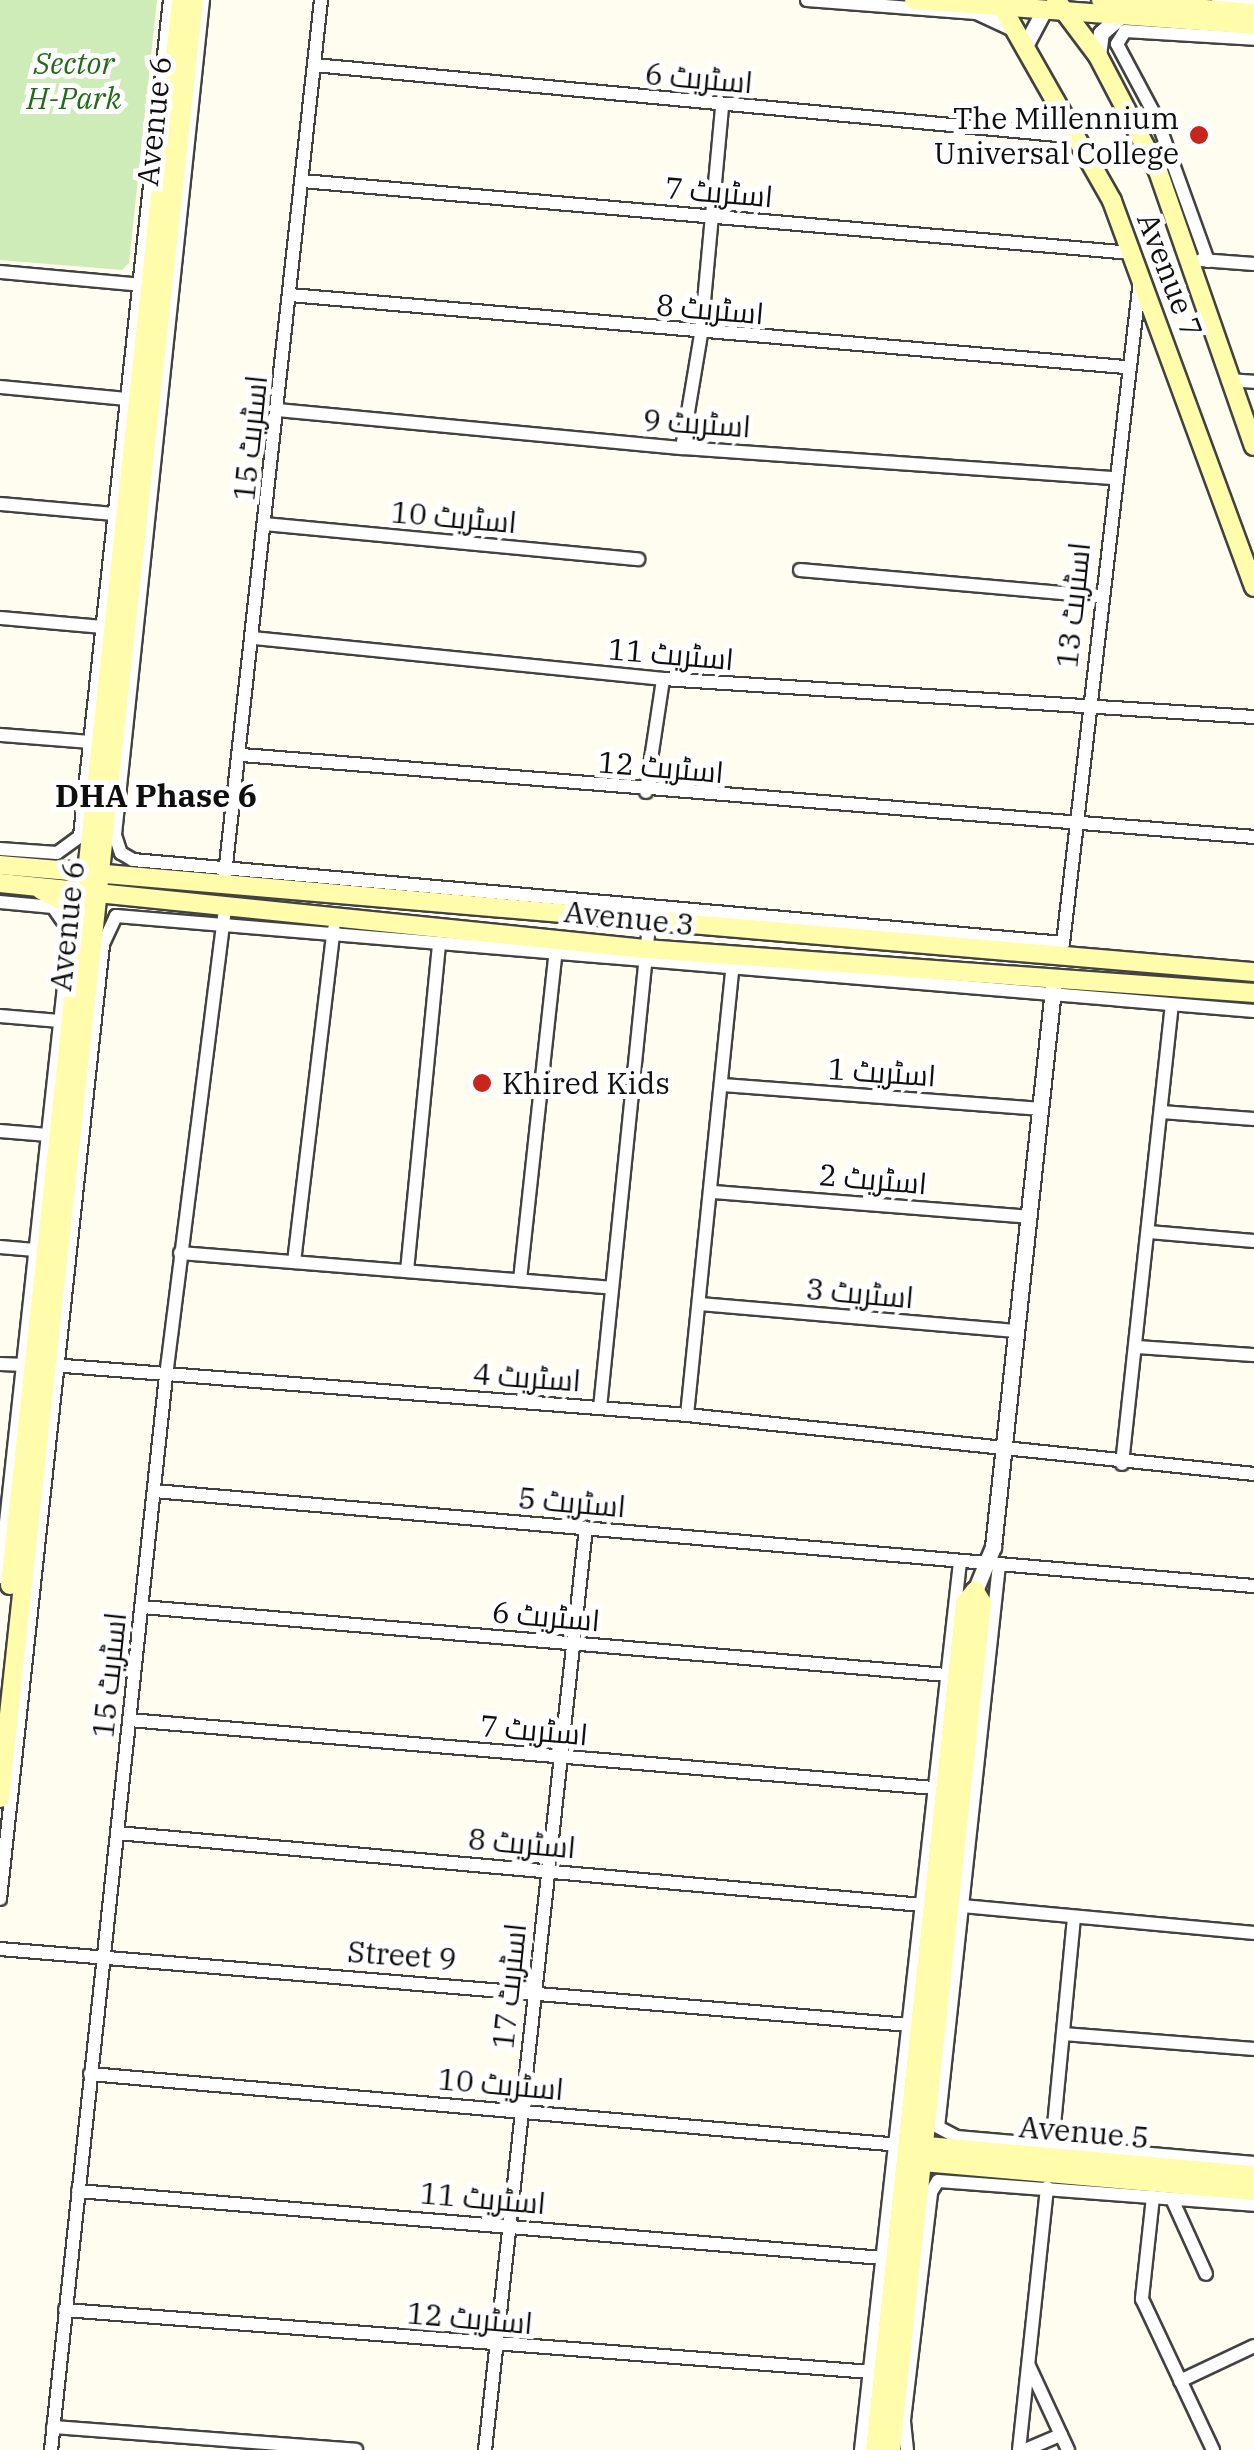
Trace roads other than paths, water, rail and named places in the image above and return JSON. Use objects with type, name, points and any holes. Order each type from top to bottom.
[{"type":"main road","name":"Avenue 6","points":[[0,1680],[87,944],[183,37],[182,0]]},
{"type":"main road","name":"Avenue 6","points":[[183,37],[194,0]]},
{"type":"main road","points":[[914,0],[969,9],[1000,3],[1055,6],[1254,25]]},
{"type":"main road","points":[[1101,0],[1254,12]]},
{"type":"main road","name":"Avenue 7","points":[[1000,3],[1079,137],[1142,274],[1254,587]]},
{"type":"main road","name":"Avenue 7","points":[[1055,6],[1098,56],[1152,158],[1254,446]]},
{"type":"main road","points":[[26,868],[74,858],[98,840],[119,862],[151,877]]},
{"type":"main road","name":"Avenue 3","points":[[0,865],[225,913],[644,956],[1053,988],[1254,993]]},
{"type":"main road","points":[[26,868],[88,924],[110,908],[148,898]]},
{"type":"main road","name":"Avenue 3","points":[[0,883],[26,868]]},
{"type":"main road","name":"Avenue 3","points":[[93,883],[225,875],[649,924],[1254,972]]},
{"type":"main road","name":"Avenue 6","points":[[0,1798],[39,1365]]},
{"type":"main road","points":[[875,2450],[911,2152],[933,2118],[960,1882],[982,1603],[975,1591],[965,1603],[914,2026],[911,2152],[894,2445]]},
{"type":"main road","name":"Avenue 5","points":[[911,2152],[956,2143],[1254,2174]]},
{"type":"main road","name":"Avenue 5","points":[[911,2152],[1254,2191]]},
{"type":"street","points":[[170,0],[183,37]]},
{"type":"street","points":[[203,0],[183,37],[142,285],[91,742],[100,814],[117,848],[126,856],[225,875]]},
{"type":"street","name":"اسٹریٹ 15","points":[[225,875],[242,755],[321,0]]},
{"type":"street","points":[[807,0],[969,9],[1020,36],[1055,6]]},
{"type":"street","points":[[1218,0],[1254,4]]},
{"type":"street","points":[[1098,56],[1101,33],[1122,14]]},
{"type":"street","points":[[1208,261],[1156,118],[1117,44],[1125,32],[1254,40]]},
{"type":"street","name":"اسٹریٹ 6","points":[[314,65],[1079,137]]},
{"type":"street","points":[[682,448],[701,334],[722,106]]},
{"type":"street","name":"اسٹریٹ 7","points":[[302,180],[1132,253]]},
{"type":"street","points":[[1188,259],[1254,264]]},
{"type":"street","points":[[0,272],[142,285]]},
{"type":"street","name":"اسٹریٹ 13","points":[[225,875],[1063,943],[1126,367],[1142,274]]},
{"type":"street","name":"اسٹریٹ 8","points":[[290,295],[701,334],[1126,367]]},
{"type":"street","points":[[1228,380],[1254,382]]},
{"type":"street","points":[[0,387],[128,399]]},
{"type":"street","name":"اسٹریٹ 9","points":[[278,410],[682,448],[1113,478]]},
{"type":"street","points":[[0,504],[114,514]]},
{"type":"street","name":"اسٹریٹ 10","points":[[265,524],[638,559]]},
{"type":"street","points":[[800,570],[1099,596]]},
{"type":"street","points":[[0,618],[102,626]]},
{"type":"street","name":"اسٹریٹ 11","points":[[253,638],[663,679],[1254,716]]},
{"type":"street","points":[[646,792],[663,679]]},
{"type":"street","points":[[0,734],[91,742]]},
{"type":"street","name":"اسٹریٹ 12","points":[[242,755],[646,792],[1254,838]]},
{"type":"street","points":[[0,849],[26,868],[66,851],[100,814]]},
{"type":"street","points":[[0,902],[53,907],[87,944]]},
{"type":"street","points":[[0,1899],[39,1365],[35,1250],[60,1021],[87,944],[110,920],[123,913],[225,913],[439,945],[554,956],[644,956],[732,970],[1053,988],[1172,1007],[1254,1011]]},
{"type":"street","name":"اسٹریٹ 15","points":[[51,2450],[166,1376],[225,913]]},
{"type":"street","points":[[600,1408],[649,924]]},
{"type":"street","points":[[294,1262],[334,929]]},
{"type":"street","points":[[407,1272],[439,945]]},
{"type":"street","points":[[520,1280],[554,956]]},
{"type":"street","points":[[687,1415],[732,970]]},
{"type":"street","points":[[1053,988],[960,1882],[964,1906],[933,2118],[956,2143],[1052,2146],[1254,2162]]},
{"type":"street","points":[[1122,1464],[1172,1007]]},
{"type":"street","points":[[0,1016],[60,1021]]},
{"type":"street","name":"اسٹریٹ 1","points":[[722,1084],[1038,1109]]},
{"type":"street","points":[[1161,1112],[1254,1120]]},
{"type":"street","points":[[0,1131],[48,1136]]},
{"type":"street","name":"اسٹریٹ 2","points":[[712,1192],[1029,1217]]},
{"type":"street","points":[[1148,1232],[1254,1240]]},
{"type":"street","points":[[0,1247],[35,1250]]},
{"type":"street","points":[[180,1253],[611,1288]]},
{"type":"street","name":"اسٹریٹ 3","points":[[700,1304],[1016,1331]]},
{"type":"street","points":[[1136,1346],[1254,1355]]},
{"type":"street","name":"اسٹریٹ 4","points":[[0,1364],[687,1415],[1004,1449]]},
{"type":"street","points":[[0,1576],[39,1365]]},
{"type":"street","points":[[1004,1449],[1122,1464],[1254,1474]]},
{"type":"street","name":"اسٹریٹ 5","points":[[154,1491],[992,1565]]},
{"type":"street","name":"اسٹریٹ 17","points":[[485,2450],[586,1528]]},
{"type":"street","points":[[914,2026],[922,1905],[960,1562]]},
{"type":"street","points":[[992,1565],[1254,1586]]},
{"type":"street","points":[[975,1591],[992,1565]]},
{"type":"street","name":"اسٹریٹ 6","points":[[142,1608],[947,1675]]},
{"type":"street","name":"اسٹریٹ 7","points":[[129,1720],[934,1788]]},
{"type":"street","name":"اسٹریٹ 8","points":[[117,1833],[922,1905]]},
{"type":"street","points":[[964,1906],[1254,1932]]},
{"type":"street","points":[[1052,2146],[1074,1917]]},
{"type":"street","name":"Street 9","points":[[0,1949],[534,1990],[914,2026]]},
{"type":"street","points":[[1063,2034],[1254,2050]]},
{"type":"street","name":"اسٹریٹ 10","points":[[90,2074],[520,2110],[911,2152]]},
{"type":"street","points":[[861,2450],[883,2258],[911,2152]]},
{"type":"street","points":[[907,2450],[904,2420],[934,2186],[954,2177],[1254,2205]]},
{"type":"street","points":[[1047,2187],[1027,2362],[1022,2450],[1061,2435]]},
{"type":"street","name":"اسٹریٹ 11","points":[[78,2191],[883,2258]]},
{"type":"street","points":[[1153,2197],[1142,2299],[1213,2450]]},
{"type":"street","points":[[1172,2199],[1206,2274]]},
{"type":"street","name":"اسٹریٹ 12","points":[[65,2310],[870,2372]]},
{"type":"street","points":[[1180,2380],[1254,2346]]},
{"type":"street","points":[[1027,2362],[1068,2450]]},
{"type":"street","points":[[53,2427],[356,2450]]},
{"type":"place","name":"The Millennium Universal College","points":[[1199,135]]},
{"type":"place","name":"Khired Kids","points":[[482,1083]]},
{"type":"district","name":"DHA Phase 6","points":[[156,795]]},
{"type":"park label","name":"Sector H-Park","points":[[74,80]]}]
